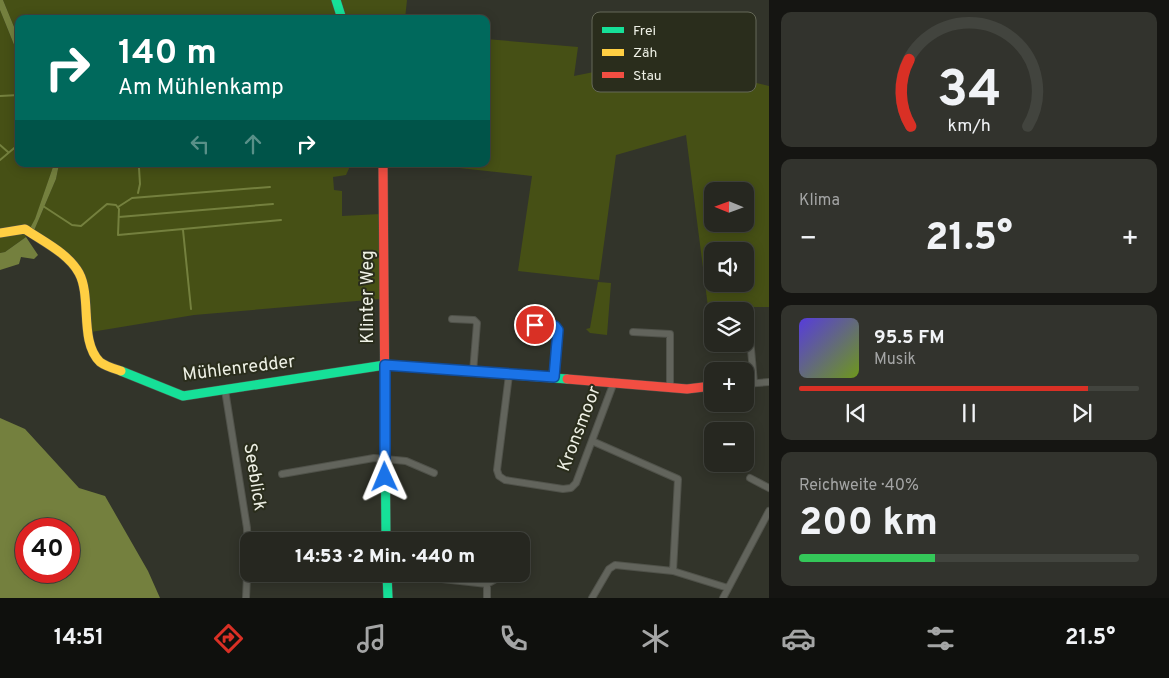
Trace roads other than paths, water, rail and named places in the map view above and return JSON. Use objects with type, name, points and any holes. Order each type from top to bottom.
[{"type":"street","points":[[336,0],[341,15]]},
{"type":"street","name":"Klinter Weg","points":[[384,167],[386,532]]},
{"type":"street","name":"Mühlenredder","points":[[0,233],[28,231],[70,263],[78,272],[82,282],[89,335],[95,354],[101,363],[183,396],[385,365],[687,389],[704,387]]},
{"type":"street","points":[[452,319],[474,320],[477,323],[474,372]]},
{"type":"street","points":[[535,325],[555,326],[558,330],[554,377]]},
{"type":"street","points":[[633,332],[670,334],[670,387]]},
{"type":"street","name":"Kronsmoor","points":[[509,375],[496,470],[499,476],[505,480],[563,489],[571,488],[576,483],[614,382]]},
{"type":"street","points":[[754,383],[769,382]]},
{"type":"street","name":"Seeblick","points":[[225,390],[247,528],[246,598]]},
{"type":"street","points":[[592,441],[678,479],[673,571]]},
{"type":"street","points":[[282,474],[374,458],[406,461],[434,473]]},
{"type":"street","points":[[750,478],[769,488]]},
{"type":"street","points":[[723,598],[769,511]]},
{"type":"street","points":[[592,598],[609,569],[615,566],[673,571],[728,588]]},
{"type":"street","points":[[387,582],[388,598]]},
{"type":"street","points":[[469,582],[487,584],[490,582]]},
{"type":"street","points":[[487,584],[487,598]]},
{"type":"waterway","points":[[0,96],[15,95]]},
{"type":"waterway","points":[[0,145],[8,152]]},
{"type":"waterway","points":[[0,160],[15,147]]},
{"type":"waterway","points":[[138,193],[140,184],[139,168]]},
{"type":"waterway","points":[[118,207],[132,198],[270,187]]},
{"type":"waterway","points":[[43,206],[72,225],[81,226],[107,204],[116,205],[119,209],[118,235],[281,220]]},
{"type":"waterway","points":[[119,217],[273,204]]},
{"type":"waterway","points":[[183,230],[191,309]]}]
